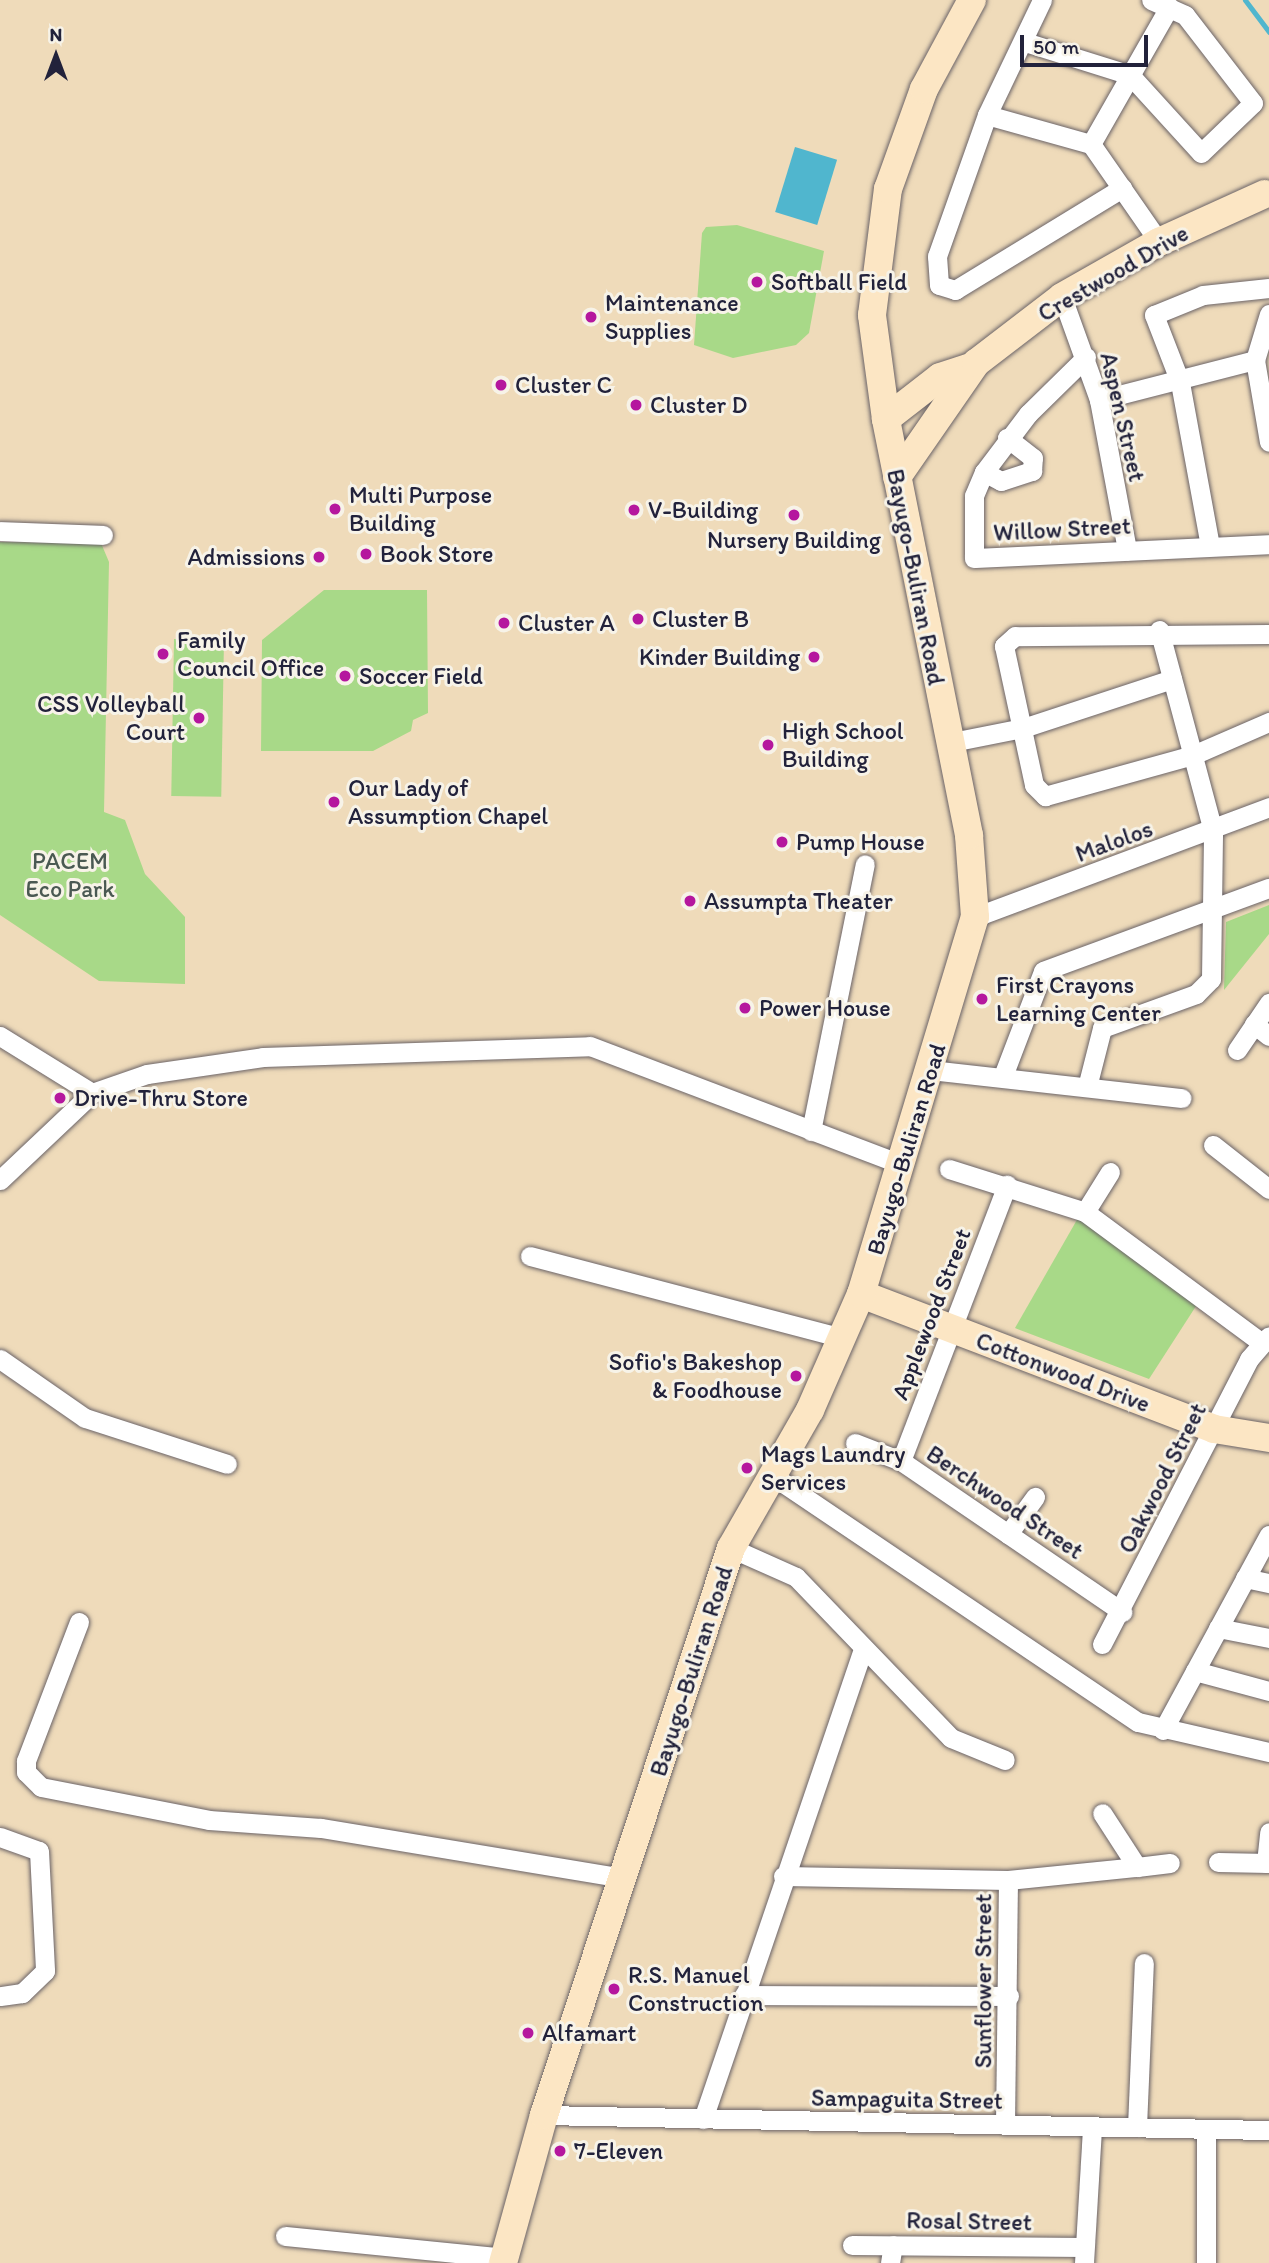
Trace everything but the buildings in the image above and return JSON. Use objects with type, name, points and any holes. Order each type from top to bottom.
[{"type":"street","name":"Bayugo-Buliran Road","points":[[504,2260],[544,2115],[732,1548],[773,1476],[843,1338],[861,1294],[903,1165],[975,917],[969,835],[947,743],[886,419],[872,315],[888,189],[924,89],[972,0]]},
{"type":"street","points":[[1042,0],[1025,42],[987,115],[937,256],[944,288],[955,290],[1122,188]]},
{"type":"street","points":[[1025,42],[1130,75],[1202,153],[1253,103],[1185,15],[1160,4],[1130,75],[1091,144]]},
{"type":"street","points":[[987,115],[1091,144],[1159,242]]},
{"type":"street","name":"Crestwood Drive","points":[[897,477],[971,367],[1062,297],[1159,242],[1268,195]]},
{"type":"street","points":[[1210,546],[1180,382],[1154,315],[1203,295],[1269,288]]},
{"type":"street","name":"Aspen Street","points":[[1062,297],[1086,357],[1099,400],[1127,550]]},
{"type":"street","points":[[1269,314],[1255,360],[1269,442]]},
{"type":"street","name":"Willow Street","points":[[1086,357],[1007,438],[984,472],[974,496],[974,558],[1269,544]]},
{"type":"street","points":[[1099,400],[1180,382],[1255,360]]},
{"type":"street","name":"Crestwood Drive","points":[[886,419],[940,377],[971,367]]},
{"type":"street","points":[[984,472],[1001,481],[1032,471],[1033,458],[1007,438]]},
{"type":"street","points":[[0,531],[103,535]]},
{"type":"street","points":[[1269,634],[1159,630],[1010,638],[1004,651],[1034,785],[1045,796],[1193,755],[1269,722]]},
{"type":"street","points":[[1087,1087],[1102,1028],[1205,989],[1216,912],[1213,831],[1159,630]]},
{"type":"street","points":[[947,743],[1023,728],[1172,679]]},
{"type":"street","name":"Malolos","points":[[975,917],[1213,831],[1269,807]]},
{"type":"street","points":[[811,1131],[865,864]]},
{"type":"street","points":[[1003,1076],[1043,971],[1216,912],[1269,888]]},
{"type":"street","points":[[1237,1050],[1261,1030],[1269,1003]]},
{"type":"street","points":[[0,1036],[92,1093]]},
{"type":"street","points":[[0,1181],[92,1093],[205,1062],[590,1046],[903,1165]]},
{"type":"street","points":[[931,1070],[1181,1098]]},
{"type":"street","points":[[1213,1145],[1269,1189]]},
{"type":"street","points":[[949,1169],[1007,1185],[1085,1212],[1266,1339]]},
{"type":"street","points":[[1085,1212],[1110,1172]]},
{"type":"street","name":"Applewood Street","points":[[901,1461],[1007,1185]]},
{"type":"street","points":[[530,1256],[843,1338]]},
{"type":"street","name":"Cottonwood Drive","points":[[861,1294],[1214,1429],[1269,1438]]},
{"type":"street","name":"Oakwood Street","points":[[1102,1644],[1122,1612],[1214,1429],[1266,1339]]},
{"type":"street","points":[[0,1359],[85,1418],[227,1465]]},
{"type":"street","name":"Berchwood Street","points":[[855,1443],[901,1461],[1122,1612]]},
{"type":"street","points":[[773,1476],[1138,1722],[1163,1730],[1269,1752]]},
{"type":"street","points":[[1008,1534],[1035,1497]]},
{"type":"street","points":[[1163,1730],[1269,1535]]},
{"type":"street","points":[[732,1548],[796,1577],[824,1601],[862,1652],[951,1738],[1005,1759]]},
{"type":"street","points":[[1245,1578],[1269,1583]]},
{"type":"street","points":[[79,1622],[26,1761],[26,1772],[41,1787],[209,1820],[321,1828],[624,1878]]},
{"type":"street","points":[[1218,1628],[1269,1638]]},
{"type":"street","points":[[703,2119],[783,1876],[862,1652]]},
{"type":"street","points":[[1195,1671],[1269,1691]]},
{"type":"street","points":[[1102,1812],[1137,1867]]},
{"type":"street","points":[[1218,1861],[1267,1863],[1269,1832]]},
{"type":"street","points":[[0,1837],[39,1851],[45,1971],[22,1993],[0,1996]]},
{"type":"street","points":[[783,1876],[1008,1880],[1170,1863]]},
{"type":"street","name":"Sunflower Street","points":[[1005,2125],[1009,1996],[1008,1880]]},
{"type":"street","points":[[1138,2127],[1144,1963]]},
{"type":"street","points":[[744,1995],[1009,1996]]},
{"type":"street","name":"Sampaguita Street","points":[[544,2115],[1269,2130]]},
{"type":"street","points":[[1084,2255],[1093,2128]]},
{"type":"street","points":[[1206,2129],[1206,2263]]},
{"type":"street","points":[[285,2236],[504,2260]]},
{"type":"street","name":"Rosal Street","points":[[852,2245],[892,2254],[1084,2255]]},
{"type":"green space","name":"Softball Field","points":[[737,225],[824,251],[809,333],[796,345],[733,358],[694,345],[702,233],[706,227]]},
{"type":"green space","name":"PACEM Eco Park","points":[[0,542],[101,543],[109,562],[104,812],[125,820],[145,874],[185,917],[185,984],[99,981],[0,915]]},
{"type":"green space","name":"Soccer Field","points":[[324,590],[427,590],[428,713],[413,720],[411,731],[373,751],[261,751],[262,640]]},
{"type":"green space","name":"CSS Volleyball Court","points":[[174,639],[224,640],[221,797],[171,796]]},
{"type":"green space","points":[[1269,905],[1269,934],[1224,990],[1226,922]]},
{"type":"green space","points":[[1078,1218],[1198,1303],[1149,1379],[1015,1328]]},
{"type":"water","points":[[795,147],[837,160],[817,225],[775,212]]},
{"type":"waterway","points":[[1245,0],[1269,32]]},
{"type":"place","name":"Softball Field","points":[[757,282]]},
{"type":"place","name":"Maintenance Supplies","points":[[591,317]]},
{"type":"place","name":"Cluster C","points":[[501,385]]},
{"type":"place","name":"Cluster D","points":[[636,405]]},
{"type":"place","name":"Multi Purpose Building","points":[[335,509]]},
{"type":"place","name":"V-Building","points":[[634,510]]},
{"type":"place","name":"Nursery Building","points":[[794,515]]},
{"type":"place","name":"Book Store","points":[[366,554]]},
{"type":"place","name":"Admissions","points":[[319,557]]},
{"type":"place","name":"Cluster B","points":[[638,619]]},
{"type":"place","name":"Cluster A","points":[[504,623]]},
{"type":"place","name":"Family Council Office","points":[[163,654]]},
{"type":"place","name":"Kinder Building","points":[[814,657]]},
{"type":"place","name":"Soccer Field","points":[[345,676]]},
{"type":"place","name":"CSS Volleyball Court","points":[[199,718]]},
{"type":"place","name":"High School Building","points":[[768,745]]},
{"type":"place","name":"Our Lady of Assumption Chapel","points":[[334,802]]},
{"type":"place","name":"Pump House","points":[[782,842]]},
{"type":"place","name":"Assumpta Theater","points":[[690,901]]},
{"type":"place","name":"First Crayons Learning Center","points":[[982,999]]},
{"type":"place","name":"Power House","points":[[745,1008]]},
{"type":"place","name":"Drive-Thru Store","points":[[60,1098]]},
{"type":"place","name":"Sofio's Bakeshop & Foodhouse","points":[[796,1376]]},
{"type":"place","name":"Mags Laundry Services","points":[[747,1468]]},
{"type":"place","name":"R.S. Manuel Construction","points":[[614,1989]]},
{"type":"place","name":"Alfamart","points":[[528,2033]]},
{"type":"place","name":"7-Eleven","points":[[560,2151]]}]
